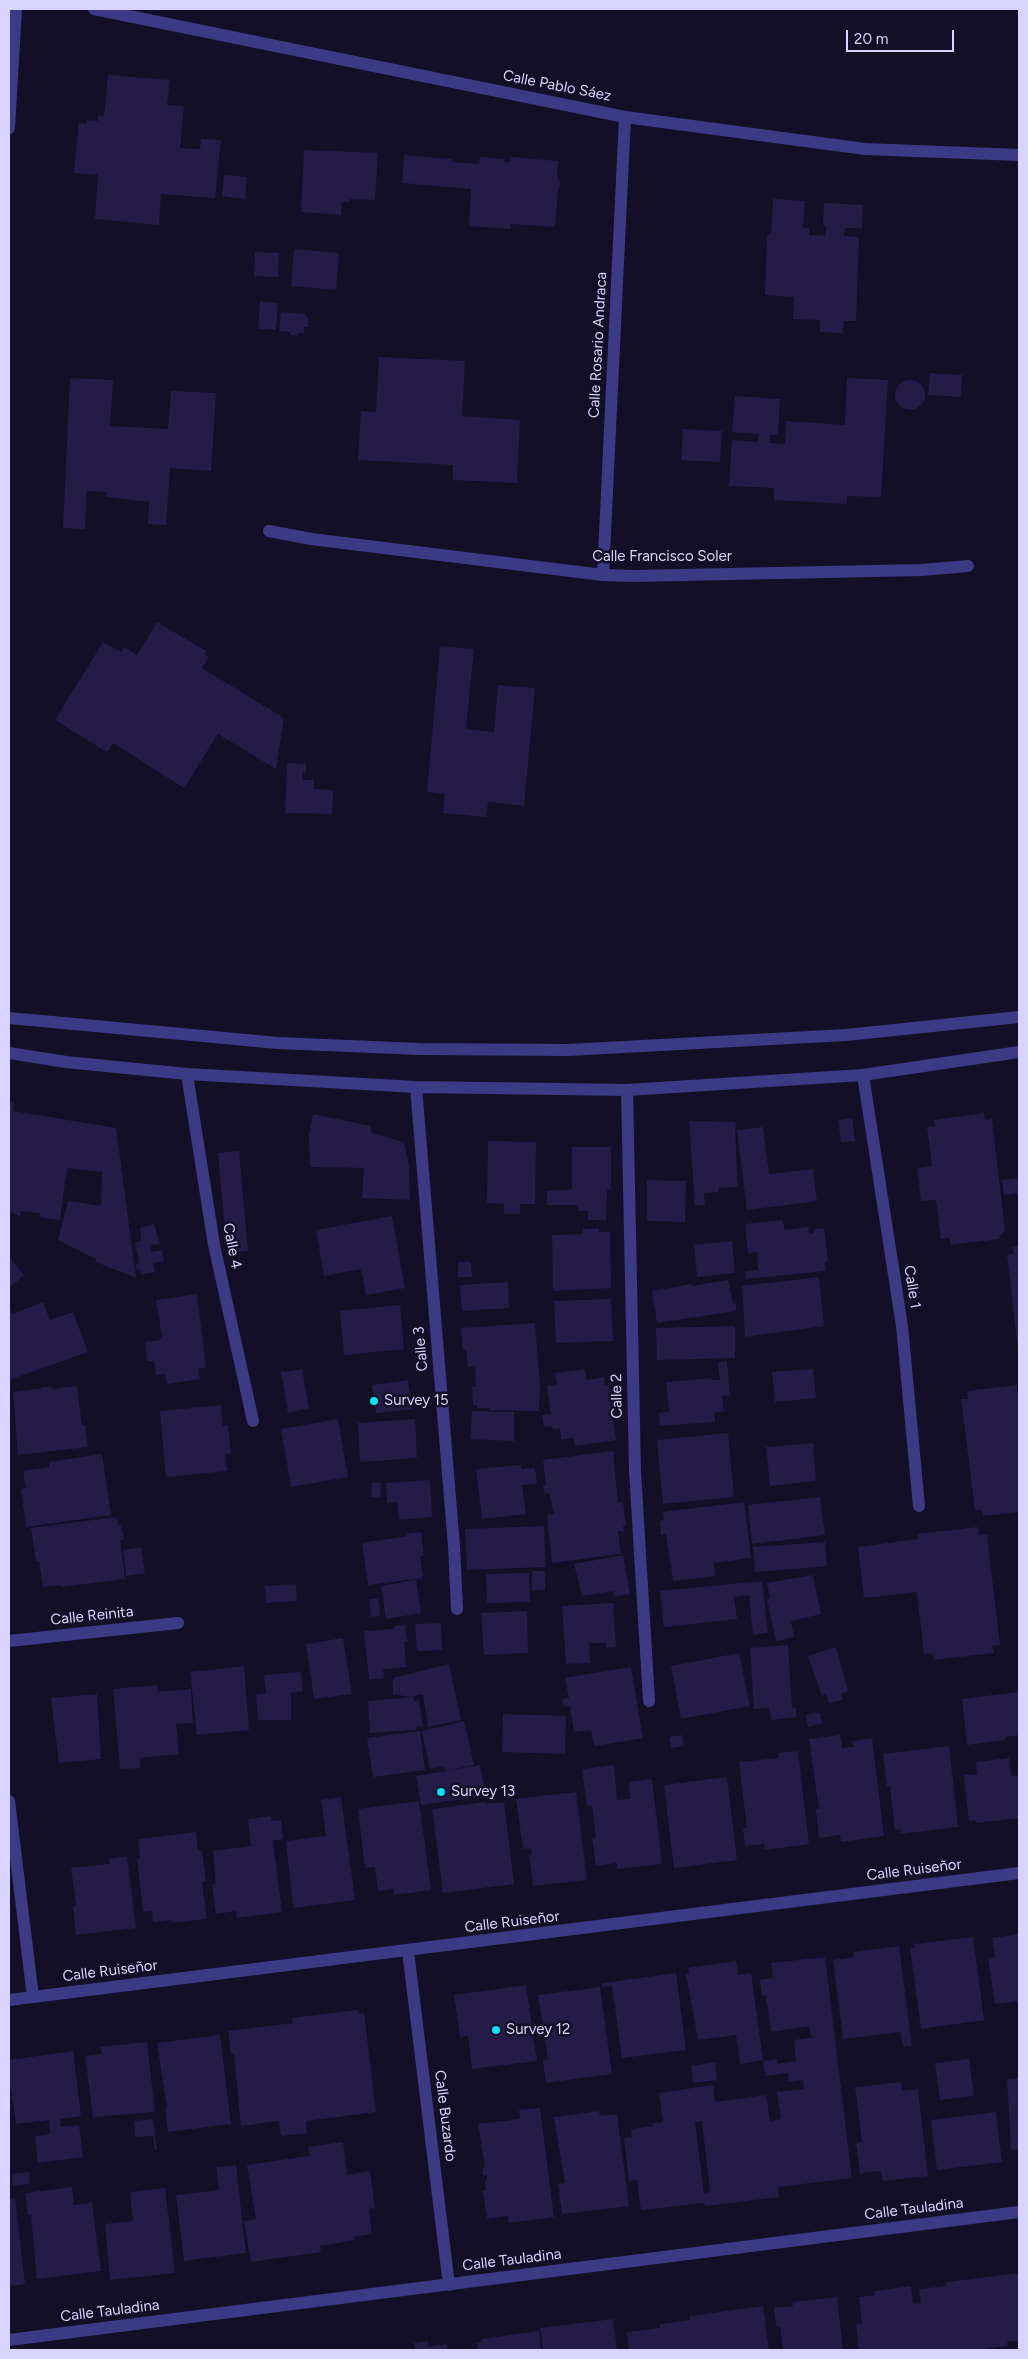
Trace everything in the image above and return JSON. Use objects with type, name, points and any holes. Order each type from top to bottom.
[{"type":"street","points":[[9,128],[16,9]]},
{"type":"street","name":"Calle Pablo Sáez","points":[[94,9],[625,117],[865,149],[1019,155]]},
{"type":"street","name":"Calle Rosario Andraca","points":[[603,575],[625,117]]},
{"type":"street","name":"Calle Francisco Soler","points":[[269,531],[311,539],[603,575],[633,576],[902,570],[968,566]]},
{"type":"street","points":[[9,1018],[278,1043],[419,1049],[568,1050],[846,1035],[1019,1017]]},
{"type":"street","points":[[9,1053],[66,1062],[187,1074],[416,1087],[628,1090],[863,1075],[1019,1052]]},
{"type":"street","name":"Calle 4","points":[[187,1074],[214,1246],[253,1422]]},
{"type":"street","name":"Calle 1","points":[[863,1075],[902,1326],[918,1506]]},
{"type":"street","name":"Calle 3","points":[[416,1087],[454,1546],[456,1609]]},
{"type":"street","name":"Calle 2","points":[[628,1090],[635,1471],[649,1701]]},
{"type":"street","name":"Calle Reinita","points":[[9,1641],[178,1623]]},
{"type":"street","points":[[9,1801],[32,1997]]},
{"type":"street","name":"Calle Ruiseñor","points":[[9,2000],[1019,1873]]},
{"type":"street","name":"Calle Buzardo","points":[[408,1951],[449,2285]]},
{"type":"street","name":"Calle Tauladina","points":[[9,2340],[1019,2212]]},
{"type":"building","points":[[108,75],[170,80],[167,105],[184,106],[180,148],[200,149],[201,139],[221,140],[215,198],[161,194],[159,225],[95,219],[98,175],[74,173],[79,123],[86,124],[87,120],[98,121],[98,116],[104,116]]},
{"type":"building","points":[[304,150],[378,153],[375,200],[350,199],[350,202],[342,202],[341,215],[301,212]]},
{"type":"building","points":[[404,155],[452,159],[452,162],[479,164],[480,157],[504,159],[504,162],[511,162],[511,157],[558,161],[557,177],[561,183],[558,190],[555,227],[511,224],[510,229],[469,226],[471,189],[402,183]]},
{"type":"building","points":[[224,175],[247,177],[245,199],[222,196]]},
{"type":"building","points":[[773,199],[805,201],[803,228],[809,228],[809,235],[826,236],[826,226],[823,225],[824,203],[863,205],[862,228],[845,228],[844,236],[859,237],[856,321],[844,321],[843,333],[820,332],[820,320],[793,319],[794,297],[765,295],[767,235],[771,235]]},
{"type":"building","points":[[294,249],[339,253],[336,290],[291,286]]},
{"type":"building","points":[[255,252],[279,253],[278,277],[254,276]]},
{"type":"building","points":[[260,301],[278,303],[276,330],[258,329]]},
{"type":"building","points":[[281,312],[305,314],[308,317],[308,327],[304,327],[304,333],[298,333],[298,336],[290,335],[290,332],[279,331]]},
{"type":"building","points":[[379,357],[465,361],[462,416],[520,420],[517,483],[453,480],[453,465],[358,460],[361,411],[376,412]]},
{"type":"building","points":[[930,373],[962,375],[961,397],[928,395]]},
{"type":"building","points":[[70,378],[113,380],[110,426],[168,429],[171,391],[216,393],[211,471],[170,468],[166,525],[148,524],[149,502],[107,497],[107,492],[87,491],[85,529],[63,528]]},
{"type":"building","points":[[847,378],[888,380],[881,497],[847,496],[847,504],[774,500],[774,488],[729,486],[732,440],[758,442],[759,434],[732,432],[735,396],[780,399],[778,435],[770,435],[770,443],[785,444],[786,421],[845,425]]},
{"type":"building","points":[[910,380],[916,381],[924,389],[924,401],[916,409],[910,410],[904,409],[896,401],[895,395],[896,389],[904,381]]},
{"type":"building","points":[[683,429],[722,431],[720,462],[681,460]]},
{"type":"building","points":[[157,622],[206,651],[204,654],[209,657],[202,668],[284,718],[276,769],[218,734],[184,788],[113,743],[107,752],[55,720],[103,642],[121,652],[124,647],[137,655]]},
{"type":"building","points":[[440,646],[474,649],[466,729],[494,732],[498,685],[535,688],[524,806],[488,802],[486,817],[443,813],[445,794],[427,792]]},
{"type":"building","points":[[287,763],[306,764],[306,772],[302,772],[302,780],[314,780],[314,789],[333,790],[332,814],[285,813]]},
{"type":"building","points":[[9,1101],[14,1102],[13,1111],[116,1128],[136,1278],[96,1262],[96,1259],[58,1240],[68,1201],[101,1206],[102,1172],[67,1168],[60,1220],[39,1217],[40,1213],[21,1211],[20,1217],[9,1211]]},
{"type":"building","points":[[984,1113],[985,1120],[992,1119],[1005,1231],[1003,1231],[1003,1235],[999,1235],[1000,1239],[950,1245],[950,1238],[941,1239],[936,1200],[921,1201],[917,1168],[932,1166],[927,1127],[935,1126],[934,1120]]},
{"type":"building","points":[[313,1114],[371,1126],[371,1133],[404,1142],[409,1166],[410,1200],[362,1198],[364,1168],[310,1167],[309,1134]]},
{"type":"building","points":[[852,1118],[855,1141],[841,1142],[838,1120]]},
{"type":"building","points":[[689,1121],[736,1122],[738,1187],[718,1188],[718,1192],[704,1193],[705,1205],[695,1206]]},
{"type":"building","points":[[763,1127],[769,1174],[813,1169],[817,1201],[747,1210],[737,1130]]},
{"type":"building","points":[[488,1141],[536,1142],[535,1204],[520,1204],[520,1214],[504,1214],[504,1204],[487,1203]]},
{"type":"building","points":[[572,1147],[611,1147],[611,1189],[607,1189],[606,1220],[588,1220],[588,1211],[578,1211],[578,1205],[547,1205],[547,1191],[572,1189]]},
{"type":"building","points":[[239,1151],[248,1251],[227,1253],[218,1153]]},
{"type":"building","points":[[1017,1178],[1019,1193],[1004,1195],[1002,1180]]},
{"type":"building","points":[[647,1180],[686,1181],[685,1222],[647,1221]]},
{"type":"building","points":[[392,1216],[405,1288],[366,1295],[361,1269],[324,1276],[316,1230]]},
{"type":"building","points":[[782,1220],[785,1230],[809,1227],[809,1234],[814,1233],[814,1229],[824,1228],[828,1262],[825,1262],[826,1271],[746,1279],[745,1271],[758,1270],[757,1252],[748,1253],[745,1224]]},
{"type":"building","points":[[154,1224],[160,1244],[149,1245],[151,1252],[162,1250],[164,1261],[153,1263],[155,1272],[141,1275],[140,1269],[137,1270],[136,1264],[139,1263],[135,1243],[141,1241],[140,1228]]},
{"type":"building","points":[[583,1229],[599,1229],[599,1232],[610,1232],[611,1288],[553,1291],[552,1235],[583,1234]]},
{"type":"building","points":[[732,1241],[735,1273],[697,1277],[694,1245]]},
{"type":"building","points":[[1019,1246],[1018,1348],[1007,1255],[1014,1254],[1013,1247]]},
{"type":"building","points":[[9,1257],[24,1275],[9,1288]]},
{"type":"building","points":[[458,1262],[471,1262],[472,1277],[458,1277]]},
{"type":"building","points":[[819,1277],[824,1326],[745,1337],[742,1286]]},
{"type":"building","points":[[728,1280],[733,1304],[736,1303],[736,1311],[657,1323],[652,1291]]},
{"type":"building","points":[[508,1282],[509,1308],[462,1311],[460,1285]]},
{"type":"building","points":[[197,1294],[206,1367],[198,1369],[200,1379],[167,1384],[165,1374],[156,1375],[154,1361],[147,1361],[145,1342],[160,1340],[162,1336],[156,1300]]},
{"type":"building","points":[[611,1299],[613,1341],[556,1343],[554,1301]]},
{"type":"building","points":[[43,1302],[50,1320],[73,1312],[88,1352],[9,1380],[9,1311],[11,1310],[12,1314]]},
{"type":"building","points":[[400,1305],[404,1349],[344,1355],[340,1311]]},
{"type":"building","points":[[535,1323],[540,1387],[539,1411],[477,1408],[477,1405],[473,1405],[472,1387],[476,1387],[475,1366],[468,1367],[466,1350],[463,1349],[461,1328]]},
{"type":"building","points":[[735,1326],[735,1358],[657,1360],[656,1328]]},
{"type":"building","points":[[727,1361],[730,1395],[722,1396],[724,1411],[715,1413],[715,1422],[660,1426],[659,1413],[669,1411],[666,1382],[712,1378],[711,1380],[720,1380],[718,1362]]},
{"type":"building","points":[[302,1369],[309,1408],[288,1413],[281,1372]]},
{"type":"building","points":[[585,1369],[587,1380],[604,1377],[605,1386],[609,1385],[616,1440],[575,1446],[574,1438],[561,1440],[560,1428],[544,1427],[542,1415],[551,1414],[547,1386],[557,1385],[555,1373]]},
{"type":"building","points":[[813,1369],[816,1398],[775,1402],[772,1372]]},
{"type":"building","points":[[408,1380],[412,1409],[376,1413],[372,1385]]},
{"type":"building","points":[[1017,1385],[1017,1393],[1019,1392],[1019,1512],[983,1516],[982,1510],[975,1511],[961,1399],[968,1399],[967,1391]]},
{"type":"building","points":[[51,1386],[52,1389],[77,1386],[82,1426],[85,1425],[88,1447],[18,1455],[13,1392],[39,1389],[42,1391],[41,1388]]},
{"type":"building","points":[[221,1405],[223,1426],[228,1426],[231,1453],[225,1454],[227,1471],[166,1477],[160,1411]]},
{"type":"building","points":[[472,1411],[514,1412],[514,1441],[470,1439]]},
{"type":"building","points":[[338,1419],[348,1477],[291,1487],[281,1429]]},
{"type":"building","points":[[415,1419],[417,1458],[360,1462],[358,1423]]},
{"type":"building","points":[[728,1433],[734,1497],[663,1504],[657,1440]]},
{"type":"building","points":[[813,1443],[816,1481],[770,1486],[766,1447]]},
{"type":"building","points":[[613,1451],[618,1503],[623,1502],[626,1526],[623,1526],[624,1531],[618,1531],[621,1554],[552,1563],[547,1515],[554,1514],[549,1493],[545,1494],[543,1485],[546,1485],[543,1460]]},
{"type":"building","points":[[102,1454],[111,1515],[26,1527],[21,1489],[26,1488],[23,1471],[49,1467],[49,1462]]},
{"type":"building","points":[[521,1465],[521,1469],[535,1468],[537,1484],[522,1485],[526,1514],[482,1519],[476,1469]]},
{"type":"building","points":[[430,1480],[432,1517],[399,1520],[397,1502],[387,1503],[386,1483]]},
{"type":"building","points":[[372,1483],[381,1483],[380,1498],[371,1497]]},
{"type":"building","points":[[820,1497],[825,1535],[752,1544],[748,1505]]},
{"type":"building","points":[[744,1502],[751,1558],[714,1563],[715,1576],[673,1581],[666,1534],[661,1535],[660,1521],[664,1520],[663,1512]]},
{"type":"building","points":[[116,1517],[118,1525],[121,1525],[124,1540],[120,1540],[125,1579],[61,1587],[61,1585],[43,1587],[39,1561],[36,1561],[31,1528]]},
{"type":"building","points":[[544,1526],[546,1567],[467,1570],[465,1529]]},
{"type":"building","points":[[978,1527],[979,1535],[987,1534],[1000,1645],[992,1646],[994,1653],[933,1660],[932,1653],[924,1654],[917,1592],[864,1598],[858,1547],[918,1539],[917,1534]]},
{"type":"building","points":[[421,1532],[424,1556],[420,1556],[423,1578],[368,1585],[362,1543]]},
{"type":"building","points":[[825,1542],[827,1566],[755,1572],[753,1547]]},
{"type":"building","points":[[141,1547],[145,1573],[126,1576],[123,1550]]},
{"type":"building","points":[[623,1555],[630,1594],[613,1597],[613,1591],[582,1596],[574,1564]]},
{"type":"building","points":[[532,1571],[545,1571],[545,1590],[532,1590]]},
{"type":"building","points":[[529,1573],[530,1602],[487,1603],[486,1574]]},
{"type":"building","points":[[813,1575],[821,1614],[791,1621],[794,1637],[776,1641],[767,1599],[770,1598],[767,1583]]},
{"type":"building","points":[[416,1580],[421,1613],[386,1619],[381,1586]]},
{"type":"building","points":[[762,1581],[768,1633],[753,1635],[749,1595],[734,1597],[737,1619],[664,1627],[660,1591]]},
{"type":"building","points":[[296,1584],[297,1601],[266,1603],[265,1586]]},
{"type":"building","points":[[378,1598],[380,1616],[371,1617],[369,1599]]},
{"type":"building","points":[[613,1603],[616,1647],[606,1648],[606,1643],[589,1643],[590,1663],[566,1664],[562,1606]]},
{"type":"building","points":[[527,1611],[528,1653],[484,1655],[481,1613]]},
{"type":"building","points":[[441,1623],[442,1650],[417,1651],[415,1624]]},
{"type":"building","points":[[405,1625],[407,1641],[404,1641],[406,1667],[383,1669],[384,1678],[369,1680],[364,1631],[395,1629],[395,1626]]},
{"type":"building","points":[[343,1638],[352,1694],[314,1699],[306,1644]]},
{"type":"building","points":[[788,1645],[792,1707],[796,1708],[796,1717],[771,1720],[769,1708],[754,1709],[750,1648]]},
{"type":"building","points":[[836,1647],[848,1691],[841,1694],[843,1700],[829,1703],[826,1694],[822,1696],[808,1656]]},
{"type":"building","points":[[739,1653],[750,1706],[681,1719],[671,1666]]},
{"type":"building","points":[[449,1664],[461,1720],[428,1727],[423,1694],[410,1697],[393,1694],[393,1678]]},
{"type":"building","points":[[244,1666],[249,1730],[197,1735],[190,1672]]},
{"type":"building","points":[[631,1667],[643,1738],[594,1746],[591,1730],[574,1732],[570,1706],[564,1707],[562,1699],[569,1698],[565,1678]]},
{"type":"building","points":[[301,1672],[303,1691],[291,1693],[291,1720],[258,1720],[256,1694],[266,1693],[264,1675]]},
{"type":"building","points":[[157,1685],[158,1692],[191,1689],[193,1723],[176,1724],[179,1754],[140,1758],[140,1768],[120,1769],[113,1689]]},
{"type":"building","points":[[1018,1692],[1019,1735],[1005,1737],[1005,1740],[967,1745],[962,1699]]},
{"type":"building","points":[[97,1694],[101,1759],[59,1763],[51,1698]]},
{"type":"building","points":[[414,1697],[414,1701],[419,1700],[423,1726],[416,1727],[416,1730],[370,1733],[368,1701]]},
{"type":"building","points":[[503,1714],[566,1716],[565,1754],[502,1752]]},
{"type":"building","points":[[820,1714],[822,1723],[808,1727],[806,1715]]},
{"type":"building","points":[[464,1721],[474,1765],[445,1771],[444,1766],[430,1769],[422,1731]]},
{"type":"building","points":[[420,1731],[425,1770],[373,1777],[367,1738]]},
{"type":"building","points":[[682,1735],[684,1746],[671,1748],[669,1737]]},
{"type":"building","points":[[840,1735],[842,1748],[853,1747],[852,1741],[872,1738],[884,1836],[841,1842],[840,1835],[819,1838],[816,1809],[819,1809],[809,1739]]},
{"type":"building","points":[[949,1746],[958,1827],[901,1834],[900,1829],[895,1830],[890,1786],[887,1786],[883,1754]]},
{"type":"building","points":[[798,1751],[809,1844],[765,1850],[764,1844],[745,1846],[743,1828],[747,1828],[739,1762],[779,1758],[778,1753]]},
{"type":"building","points":[[1009,1758],[1011,1776],[1019,1775],[1019,1818],[976,1823],[976,1820],[969,1821],[964,1775],[977,1774],[976,1762]]},
{"type":"building","points":[[480,1765],[486,1796],[421,1805],[416,1776]]},
{"type":"building","points":[[614,1765],[617,1800],[630,1799],[629,1782],[652,1779],[662,1864],[617,1869],[617,1863],[596,1866],[592,1837],[596,1838],[592,1805],[587,1806],[582,1769]]},
{"type":"building","points":[[727,1777],[737,1860],[674,1868],[664,1785]]},
{"type":"building","points":[[576,1792],[587,1880],[533,1886],[529,1855],[532,1855],[531,1848],[523,1849],[516,1799]]},
{"type":"building","points":[[341,1797],[355,1900],[293,1908],[286,1841],[326,1836],[321,1800]]},
{"type":"building","points":[[419,1801],[431,1890],[394,1895],[394,1889],[378,1891],[375,1867],[365,1868],[358,1809]]},
{"type":"building","points":[[486,1802],[486,1804],[504,1802],[514,1884],[443,1893],[432,1809]]},
{"type":"building","points":[[271,1816],[271,1821],[281,1820],[283,1839],[273,1841],[282,1912],[237,1918],[236,1911],[216,1914],[212,1885],[216,1884],[213,1851],[251,1846],[248,1819]]},
{"type":"building","points":[[196,1832],[198,1851],[202,1851],[206,1881],[202,1882],[207,1919],[172,1923],[171,1920],[153,1922],[152,1911],[143,1912],[137,1859],[140,1858],[138,1839]]},
{"type":"building","points":[[127,1856],[136,1928],[76,1935],[73,1906],[76,1905],[71,1868],[109,1864],[109,1859]]},
{"type":"building","points":[[1019,1934],[1019,2001],[995,2004],[988,1958],[995,1957],[992,1938]]},
{"type":"building","points":[[973,1937],[984,2020],[921,2029],[910,1948],[915,1948],[914,1944]]},
{"type":"building","points":[[899,1946],[912,2046],[903,2047],[901,2032],[843,2039],[833,1960],[854,1957],[853,1952]]},
{"type":"building","points":[[825,1957],[852,2178],[778,2187],[779,2197],[705,2206],[704,2203],[641,2210],[637,2180],[629,2181],[624,2138],[632,2137],[631,2129],[653,2126],[652,2123],[663,2122],[659,2093],[713,2085],[715,2102],[766,2095],[770,2121],[781,2119],[777,2092],[804,2089],[803,2080],[789,2082],[788,2073],[765,2076],[763,2061],[777,2059],[777,2064],[796,2061],[794,2040],[815,2037],[811,2036],[809,2026],[771,2032],[766,1995],[762,1996],[760,1980],[773,1978],[771,1963]],"holes":[[[702,2121],[710,2192],[704,2193],[695,2122]]]},
{"type":"building","points":[[736,1961],[738,1975],[751,1973],[763,2060],[740,2064],[736,2035],[698,2040],[686,1974],[689,1974],[688,1968]]},
{"type":"building","points":[[676,1973],[686,2050],[622,2058],[612,1986],[602,1987],[602,1983]]},
{"type":"building","points":[[526,1985],[537,2061],[472,2069],[468,2036],[460,2037],[454,1995]]},
{"type":"building","points":[[600,1987],[612,2074],[546,2083],[543,2060],[548,2059],[538,1995]]},
{"type":"building","points":[[357,2010],[358,2014],[364,2013],[376,2112],[306,2121],[307,2133],[281,2136],[279,2121],[241,2126],[234,2054],[231,2054],[228,2031],[293,2023],[292,2018]]},
{"type":"building","points":[[220,2035],[231,2124],[168,2132],[165,2108],[167,2108],[157,2043]]},
{"type":"building","points":[[147,2042],[155,2112],[93,2117],[85,2056],[102,2054],[101,2047]]},
{"type":"building","points":[[73,2051],[81,2116],[60,2119],[61,2127],[79,2125],[83,2157],[38,2163],[35,2136],[50,2134],[49,2120],[16,2124],[9,2076],[9,2060]]},
{"type":"building","points":[[969,2059],[974,2096],[940,2100],[935,2063]]},
{"type":"building","points":[[715,2062],[717,2080],[693,2083],[691,2066]]},
{"type":"building","points":[[1019,2078],[1019,2149],[1011,2150],[1007,2079]]},
{"type":"building","points":[[901,2082],[902,2091],[918,2089],[928,2176],[883,2181],[881,2171],[860,2173],[856,2143],[862,2142],[855,2087]]},
{"type":"building","points":[[540,2108],[554,2217],[509,2223],[508,2216],[487,2219],[483,2191],[486,2191],[485,2180],[487,2180],[487,2175],[483,2176],[482,2168],[485,2167],[478,2124],[520,2119],[519,2110]]},
{"type":"building","points":[[599,2111],[600,2116],[617,2114],[629,2206],[562,2214],[558,2184],[565,2183],[554,2117]]},
{"type":"building","points":[[996,2112],[1002,2162],[937,2170],[931,2120]]},
{"type":"building","points":[[153,2119],[157,2150],[155,2150],[153,2136],[135,2137],[134,2121]]},
{"type":"building","points":[[343,2142],[347,2175],[370,2171],[375,2208],[369,2209],[372,2234],[354,2237],[355,2240],[320,2246],[321,2252],[251,2262],[244,2221],[256,2219],[247,2165],[309,2156],[308,2147]]},
{"type":"building","points":[[236,2165],[246,2253],[184,2261],[176,2195],[219,2190],[216,2167]]},
{"type":"building","points":[[29,2172],[30,2184],[13,2186],[12,2174]]},
{"type":"building","points":[[72,2187],[74,2205],[92,2203],[101,2271],[37,2279],[31,2215],[28,2215],[25,2193]]},
{"type":"building","points":[[165,2188],[175,2273],[110,2280],[105,2224],[133,2221],[130,2192]]},
{"type":"building","points":[[15,2198],[25,2284],[9,2286],[9,2199]]},
{"type":"building","points":[[1019,2273],[1019,2341],[1007,2342],[1008,2346],[983,2350],[859,2350],[856,2324],[862,2324],[859,2297],[875,2295],[875,2291],[911,2286],[913,2304],[921,2303],[919,2289],[947,2286],[947,2282]]},
{"type":"building","points":[[837,2297],[843,2350],[783,2350],[780,2326],[776,2326],[774,2308],[793,2306],[792,2302]]},
{"type":"building","points":[[763,2306],[769,2350],[629,2350],[627,2332],[660,2328],[660,2324],[690,2320],[690,2316]]},
{"type":"building","points":[[613,2319],[617,2350],[543,2350],[540,2328]]},
{"type":"building","points":[[539,2331],[541,2350],[478,2350],[477,2343],[482,2342],[482,2339]]},
{"type":"building","points":[[428,2341],[429,2347],[447,2344],[448,2350],[415,2350],[414,2343]]},
{"type":"place","name":"Survey 15","points":[[374,1401]]},
{"type":"place","name":"Survey 13","points":[[441,1792]]},
{"type":"place","name":"Survey 12","points":[[496,2030]]}]
